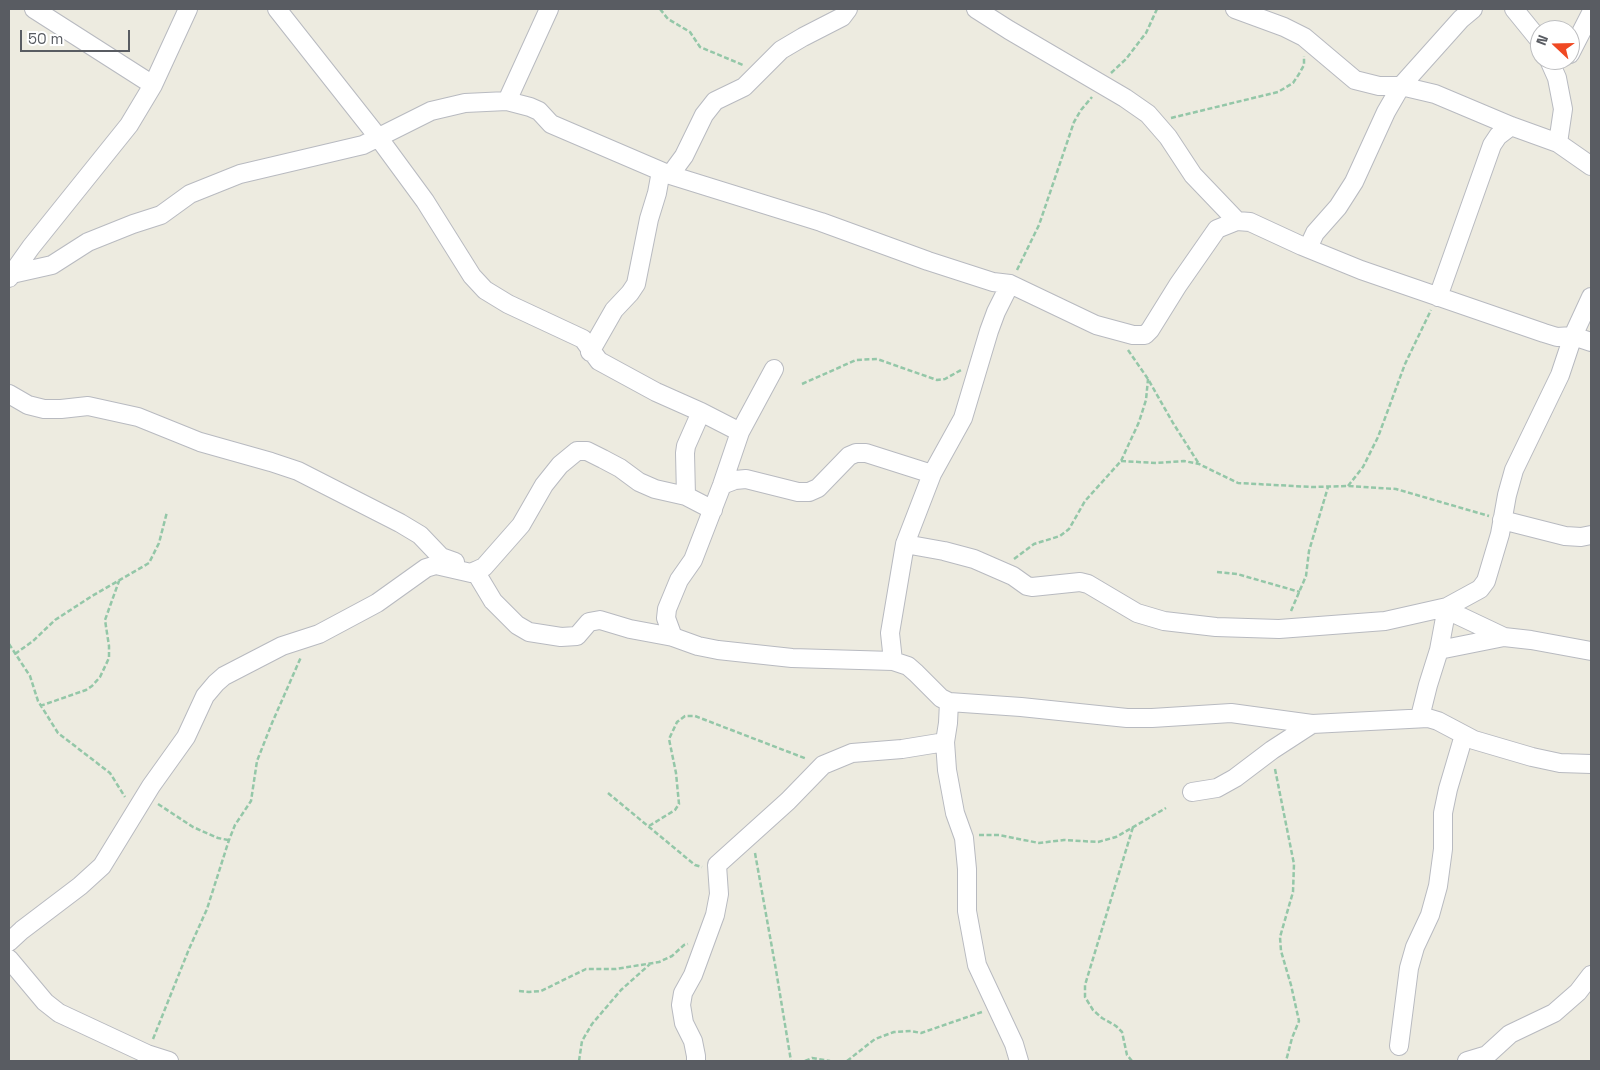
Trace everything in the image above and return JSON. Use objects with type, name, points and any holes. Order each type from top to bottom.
[{"type":"street","points":[[34,9],[153,84]]},
{"type":"street","points":[[10,276],[129,125],[153,84],[188,9]]},
{"type":"street","points":[[277,9],[378,137],[425,201],[472,276],[485,290],[508,304],[583,339],[588,344],[590,352],[599,362],[656,392],[740,432]]},
{"type":"street","points":[[507,101],[549,9]]},
{"type":"street","points":[[590,352],[614,310],[636,284],[649,219],[657,193],[666,173],[684,156],[709,108],[715,101],[744,87],[781,50],[842,18],[848,9]]},
{"type":"street","points":[[976,9],[1125,98],[1148,114],[1168,137],[1193,175],[1237,221]]},
{"type":"street","points":[[1235,9],[1284,27],[1304,38],[1356,80],[1379,86],[1401,86],[1435,94],[1511,126],[1558,143],[1591,166]]},
{"type":"street","points":[[1308,248],[1315,233],[1338,207],[1354,182],[1386,112],[1401,86],[1461,19],[1473,9]]},
{"type":"street","points":[[1514,9],[1530,29]]},
{"type":"street","points":[[1580,34],[1591,13]]},
{"type":"street","points":[[1553,70],[1557,78],[1562,109],[1558,143]]},
{"type":"street","points":[[1557,78],[1561,70]]},
{"type":"street","points":[[10,276],[52,265],[88,242],[161,215],[190,194],[240,174],[363,145],[431,111],[465,103],[507,101],[540,111],[551,124],[666,173],[821,222],[928,261],[984,279],[1010,284],[1096,325],[1133,335],[1145,335],[1150,330],[1178,284],[1217,229],[1237,221],[1250,222],[1362,270],[1438,297],[1557,337],[1573,336],[1591,342]]},
{"type":"street","points":[[1438,297],[1492,145],[1498,136],[1511,126]]},
{"type":"street","points":[[893,660],[891,627],[905,544],[932,474],[962,418],[996,312],[1010,284]]},
{"type":"street","points":[[905,544],[974,559],[1032,587],[1080,582],[1088,584],[1137,613],[1164,621],[1279,629],[1385,621],[1447,608],[1480,589],[1486,580],[1514,470],[1560,375],[1573,336],[1591,297]]},
{"type":"street","points":[[673,637],[666,618],[667,609],[679,580],[693,560],[713,510],[740,432],[774,369]]},
{"type":"street","points":[[9,394],[28,405],[44,409],[88,406],[138,417],[200,442],[298,471],[420,535],[435,553],[470,571],[494,601],[518,625],[529,632],[561,638],[574,637],[578,636],[589,622],[596,619],[630,629],[673,637],[698,646],[718,650],[792,658],[893,660],[908,666],[941,698],[949,702],[1127,718],[1231,713],[1312,724],[1428,718],[1438,721],[1474,740],[1532,757],[1560,763],[1591,764]]},
{"type":"street","points":[[686,496],[686,446],[701,412]]},
{"type":"street","points":[[9,942],[80,886],[102,866],[145,794],[186,738],[205,696],[224,676],[282,646],[319,634],[377,602],[426,568],[436,565],[470,571],[492,559],[521,525],[544,485],[560,465],[577,451],[588,452],[603,459],[655,490],[686,496],[713,510]]},
{"type":"street","points":[[722,485],[735,480],[746,479],[798,492],[809,492],[818,488],[849,456],[856,452],[866,453],[932,474]]},
{"type":"street","points":[[1502,520],[1565,536],[1581,538],[1591,535]]},
{"type":"street","points":[[1447,608],[1504,637]]},
{"type":"street","points":[[1420,718],[1447,608]]},
{"type":"street","points":[[1438,650],[1504,637],[1591,651]]},
{"type":"street","points":[[949,702],[945,742],[947,770],[954,813],[962,835],[967,869],[967,911],[977,966],[1014,1044],[1019,1061]]},
{"type":"street","points":[[1192,792],[1217,788],[1312,724]]},
{"type":"street","points":[[1400,1046],[1409,968],[1415,947],[1430,915],[1438,886],[1443,849],[1443,813],[1464,736]]},
{"type":"street","points":[[696,1061],[693,1041],[684,1023],[681,1005],[683,993],[693,975],[718,903],[717,865],[788,801],[823,765],[852,753],[902,749],[945,742]]},
{"type":"street","points":[[9,959],[45,1002],[58,1013],[147,1054],[169,1061]]},
{"type":"street","points":[[1466,1061],[1487,1055],[1510,1034],[1554,1013],[1578,992],[1591,975]]},
{"type":"path","points":[[660,9],[668,19],[690,32],[700,47],[760,72]]},
{"type":"path","points":[[1010,284],[1039,225],[1074,122],[1102,84],[1146,33],[1157,9]]},
{"type":"path","points":[[1156,123],[1278,92],[1293,83],[1304,65],[1304,38]]},
{"type":"path","points":[[1348,486],[1363,467],[1378,437],[1405,364],[1438,297]]},
{"type":"path","points":[[1127,349],[1148,379],[1199,464]]},
{"type":"path","points":[[802,384],[856,360],[877,359],[937,380],[946,379],[980,360]]},
{"type":"path","points":[[999,570],[1034,544],[1060,536],[1069,529],[1085,501],[1121,461],[1139,422],[1146,400],[1148,379]]},
{"type":"path","points":[[1121,461],[1156,463],[1175,460],[1199,464],[1238,483],[1396,489],[1502,520]]},
{"type":"path","points":[[1279,629],[1292,609],[1306,576],[1309,551],[1328,487]]},
{"type":"path","points":[[15,654],[33,641],[55,620],[149,563],[159,542],[167,512]]},
{"type":"path","points":[[1217,572],[1238,574],[1300,592]]},
{"type":"path","points":[[40,706],[86,690],[100,677],[109,658],[105,620],[119,580]]},
{"type":"path","points":[[147,1054],[172,989],[207,909],[235,825],[251,801],[258,762],[272,723],[310,637]]},
{"type":"path","points":[[9,644],[30,676],[40,706],[58,733],[110,773],[134,811]]},
{"type":"path","points":[[648,826],[675,810],[679,804],[676,773],[669,739],[677,722],[685,716],[695,716],[823,765]]},
{"type":"path","points":[[1272,750],[1278,790],[1294,864],[1294,892],[1280,936],[1280,951],[1291,985],[1299,1021],[1286,1061]]},
{"type":"path","points":[[608,793],[695,865],[703,867],[717,865]]},
{"type":"path","points":[[145,794],[193,827],[218,838],[229,840]]},
{"type":"path","points":[[962,835],[999,835],[1039,843],[1064,840],[1098,842],[1116,836],[1166,808]]},
{"type":"path","points":[[1132,1061],[1127,1055],[1122,1032],[1093,1010],[1085,997],[1085,985],[1133,827]]},
{"type":"path","points":[[751,834],[791,1061]]},
{"type":"path","points":[[519,991],[541,991],[586,969],[616,969],[660,962],[672,956],[684,945],[704,944]]},
{"type":"path","points":[[578,1061],[582,1041],[592,1024],[621,990],[651,963]]},
{"type":"path","points":[[848,1061],[875,1039],[894,1032],[912,1031],[921,1033],[996,1008]]},
{"type":"path","points":[[805,1061],[812,1058],[830,1061]]}]
